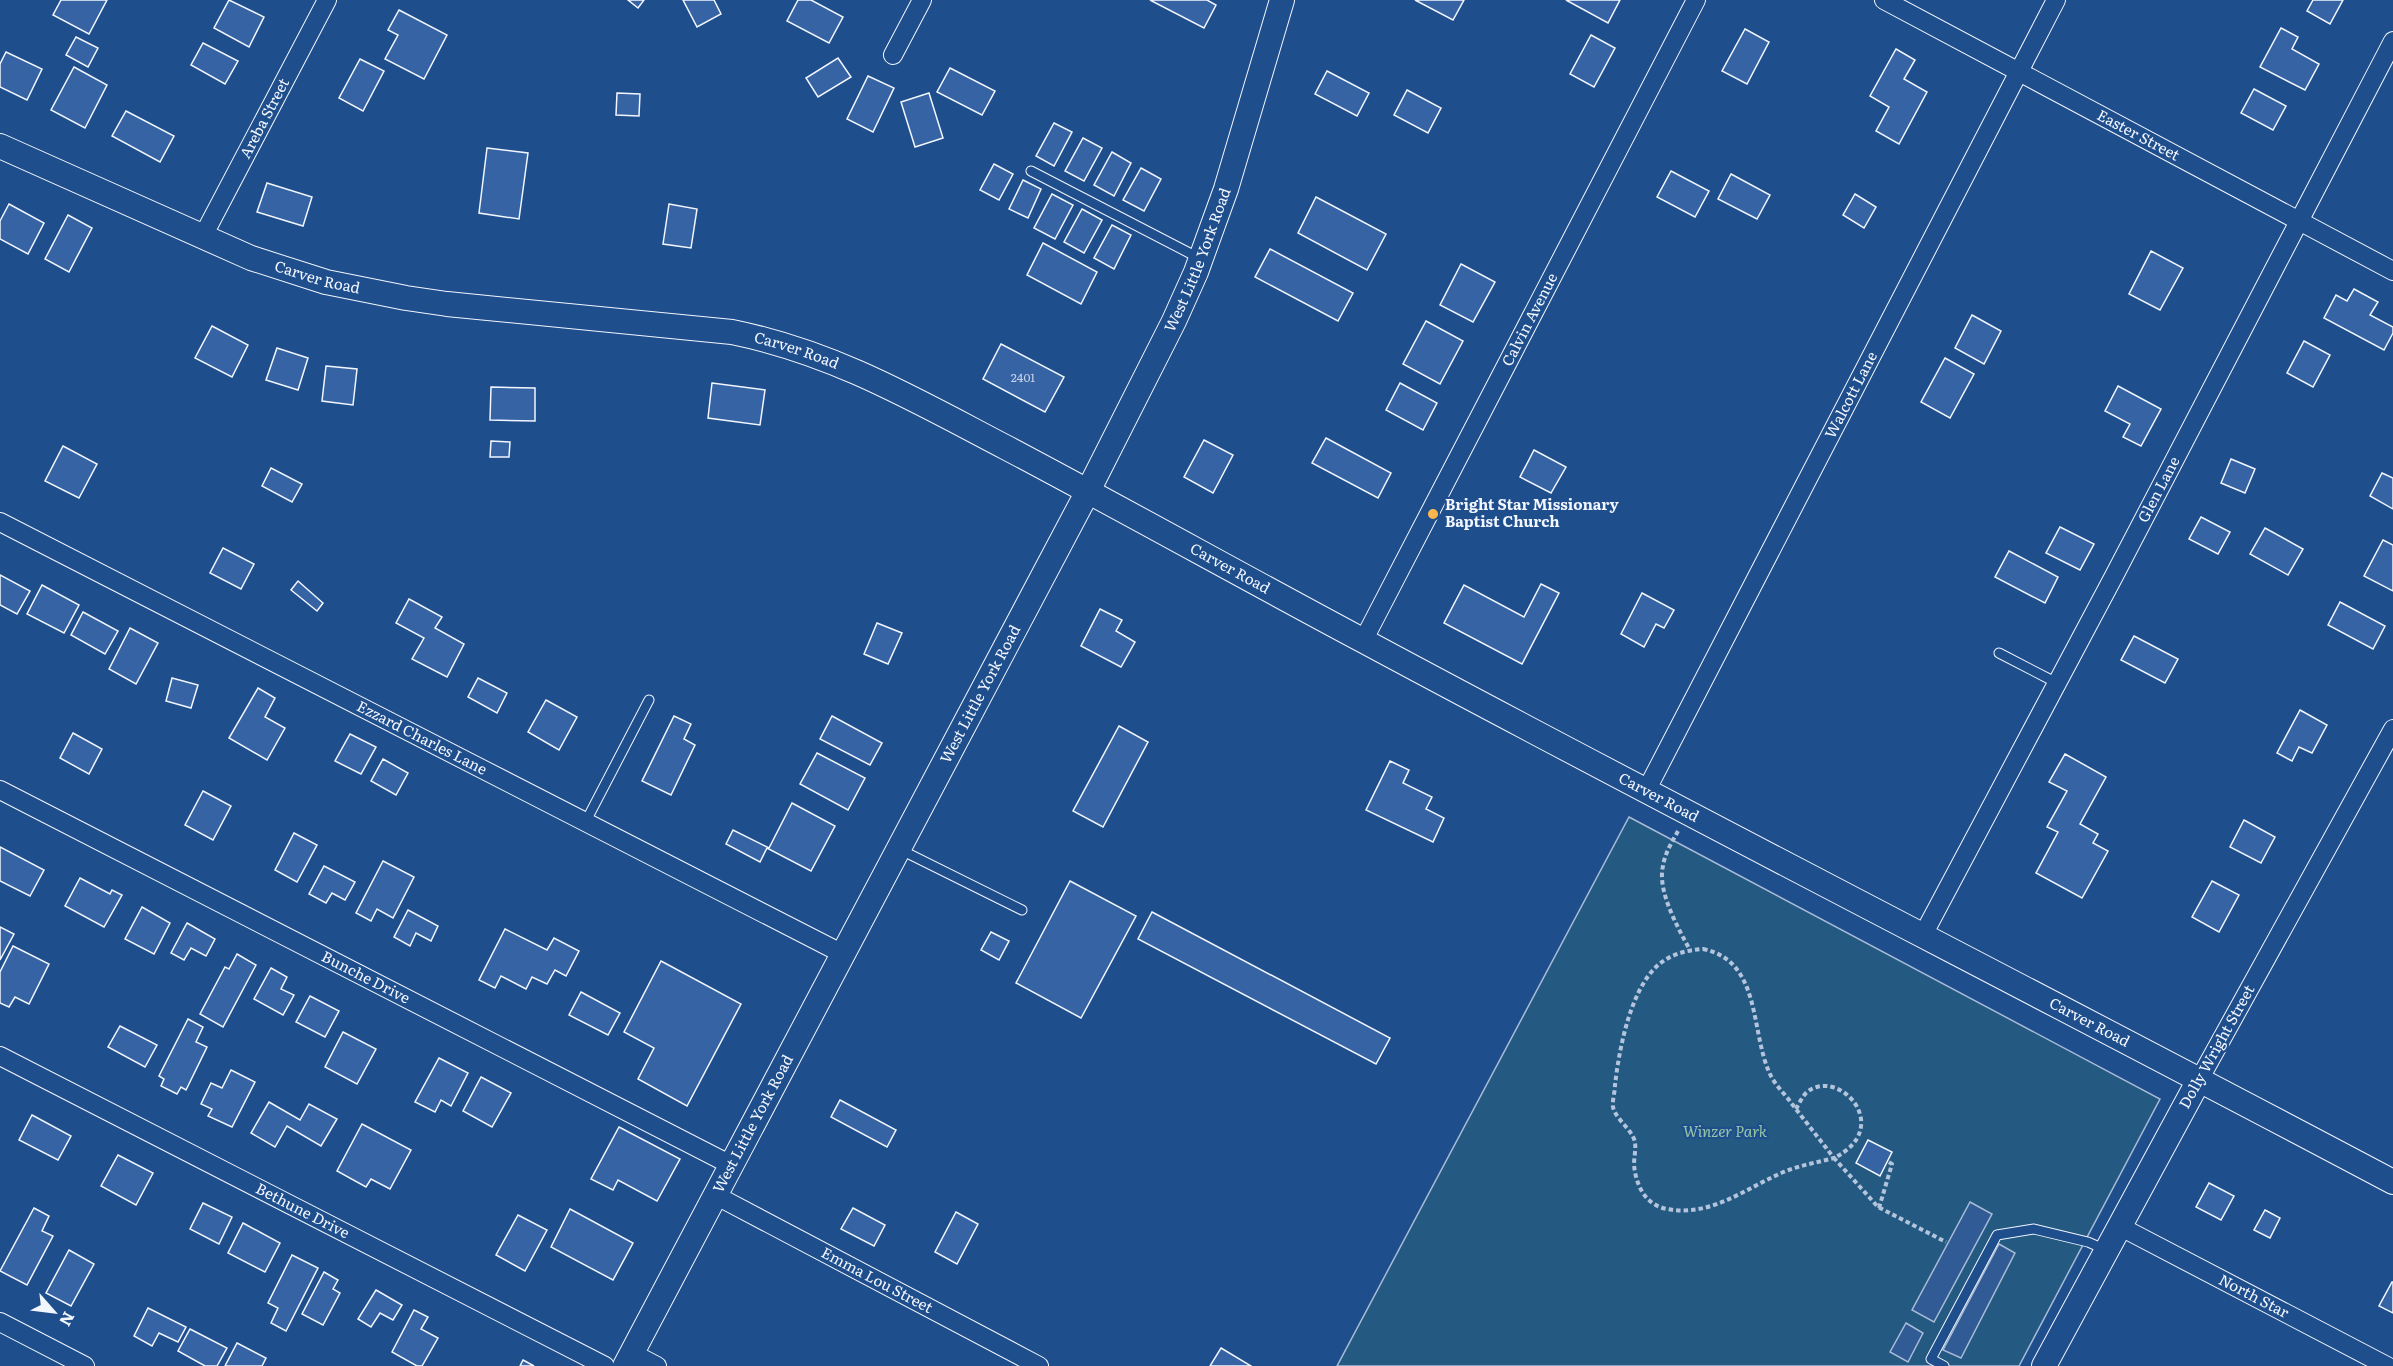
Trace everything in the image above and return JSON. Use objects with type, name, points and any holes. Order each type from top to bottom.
[{"type":"street","name":"Areba Street","points":[[202,238],[327,0]]},
{"type":"street","points":[[893,55],[922,0]]},
{"type":"street","name":"West Little York Road","points":[[629,1360],[1088,491],[1174,321],[1201,259],[1226,189],[1282,0]]},
{"type":"street","name":"Calvin Avenue","points":[[1363,641],[1696,0]]},
{"type":"street","name":"Easter Street","points":[[1884,0],[2393,271]]},
{"type":"street","name":"Walcott Lane","points":[[1646,791],[2056,0]]},
{"type":"street","name":"Glen Lane","points":[[1923,935],[2393,41]]},
{"type":"street","name":"Carver Road","points":[[0,146],[202,238],[251,258],[326,282],[406,298],[732,332],[770,339],[842,364],[885,384],[1088,491],[1363,641],[1646,791],[2393,1182]]},
{"type":"street","name":"Ezzard Charles Lane","points":[[0,522],[843,954]]},
{"type":"street","name":"Dolly Wright Street","points":[[2044,1366],[2393,729]]},
{"type":"street","name":"Bunche Drive","points":[[0,790],[731,1165]]},
{"type":"street","name":"Bethune Drive","points":[[0,1056],[605,1366]]},
{"type":"street","name":"Emma Lou Street","points":[[715,1195],[1039,1366]]},
{"type":"street","name":"North Star","points":[[2119,1226],[2387,1366]]},
{"type":"street","points":[[0,1322],[85,1366]]},
{"type":"street","points":[[629,1360],[657,1366]]},
{"type":"lane","points":[[1030,171],[1201,259]]},
{"type":"lane","points":[[1999,653],[2057,683]]},
{"type":"lane","points":[[586,821],[649,700]]},
{"type":"lane","points":[[898,848],[1022,910]]},
{"type":"lane","points":[[1944,1366],[1930,1359],[1997,1235],[2034,1229],[2088,1242],[2106,1250]]},
{"type":"path","points":[[1686,812],[1666,855],[1662,875],[1663,890],[1689,950]]},
{"type":"path","points":[[1796,1109],[1806,1094],[1818,1087],[1834,1088],[1848,1095],[1857,1105],[1862,1120],[1860,1136],[1849,1150],[1834,1158],[1778,1174],[1737,1197],[1717,1205],[1666,1209],[1657,1206],[1645,1197],[1637,1180],[1634,1141],[1613,1107],[1621,1046],[1634,1005],[1656,967],[1668,958],[1689,950],[1712,951],[1736,967],[1752,1003],[1771,1076],[1796,1109],[1834,1158],[1879,1208],[1946,1242]]},
{"type":"path","points":[[1879,1208],[1892,1164],[1887,1161]]},
{"type":"green space","name":"Winzer Park","points":[[1629,817],[2160,1099],[2019,1366],[1337,1366]]},
{"type":"shaded area","points":[[1970,1202],[1992,1214],[1934,1322],[1912,1310]]},
{"type":"shaded area","points":[[1999,1244],[2015,1253],[1961,1358],[1943,1350]]},
{"type":"shaded area","points":[[1906,1323],[1923,1333],[1908,1362],[1890,1352]]},
{"type":"building","points":[[61,0],[107,0],[89,34],[53,15]]},
{"type":"building","points":[[229,0],[264,17],[249,47],[214,28]]},
{"type":"building","points":[[628,0],[644,0],[638,8]]},
{"type":"building","points":[[683,0],[714,0],[721,14],[697,27]]},
{"type":"building","points":[[798,0],[811,0],[843,17],[829,43],[787,21]]},
{"type":"building","points":[[1150,0],[1207,0],[1216,5],[1204,28]]},
{"type":"building","points":[[1415,0],[1464,0],[1453,20]]},
{"type":"building","points":[[1566,0],[1620,0],[1608,23]]},
{"type":"building","points":[[2313,0],[2343,0],[2330,24],[2307,11]]},
{"type":"building","points":[[399,10],[447,35],[424,79],[385,59],[398,35],[388,30]]},
{"type":"building","points":[[2281,28],[2298,37],[2292,49],[2319,64],[2305,90],[2260,67]]},
{"type":"building","points":[[1745,29],[1769,42],[1747,84],[1722,71]]},
{"type":"building","points":[[1591,35],[1615,48],[1594,87],[1570,74]]},
{"type":"building","points":[[76,37],[98,48],[88,67],[66,55]]},
{"type":"building","points":[[203,43],[238,61],[225,84],[191,65]]},
{"type":"building","points":[[1896,49],[1915,60],[1904,79],[1927,92],[1899,144],[1876,131],[1889,107],[1870,96]]},
{"type":"building","points":[[6,52],[42,69],[27,100],[0,87],[0,64]]},
{"type":"building","points":[[838,58],[851,77],[818,97],[806,78]]},
{"type":"building","points":[[360,59],[384,71],[363,111],[339,98]]},
{"type":"building","points":[[74,67],[107,85],[85,128],[51,110]]},
{"type":"building","points":[[950,68],[995,91],[982,115],[937,92]]},
{"type":"building","points":[[1327,71],[1369,93],[1357,116],[1315,94]]},
{"type":"building","points":[[868,76],[894,88],[873,132],[847,119]]},
{"type":"building","points":[[2254,89],[2286,106],[2273,130],[2241,113]]},
{"type":"building","points":[[1407,90],[1441,108],[1428,133],[1394,115]]},
{"type":"building","points":[[617,93],[640,94],[639,116],[616,115]]},
{"type":"building","points":[[929,93],[943,138],[915,147],[901,102]]},
{"type":"building","points":[[126,111],[174,136],[160,162],[112,136]]},
{"type":"building","points":[[1054,123],[1072,132],[1054,166],[1036,156]]},
{"type":"building","points":[[1083,138],[1102,148],[1084,181],[1065,171]]},
{"type":"building","points":[[487,148],[528,153],[519,219],[479,213]]},
{"type":"building","points":[[1112,152],[1131,163],[1114,196],[1094,185]]},
{"type":"building","points":[[994,164],[1013,174],[999,200],[980,190]]},
{"type":"building","points":[[1141,168],[1161,179],[1144,211],[1123,200]]},
{"type":"building","points":[[1671,171],[1709,191],[1695,217],[1657,197]]},
{"type":"building","points":[[1731,174],[1770,195],[1757,219],[1718,199]]},
{"type":"building","points":[[1023,180],[1041,189],[1028,218],[1009,209]]},
{"type":"building","points":[[267,183],[312,197],[303,226],[257,212]]},
{"type":"building","points":[[1052,194],[1073,205],[1055,239],[1034,228]]},
{"type":"building","points":[[1855,194],[1876,207],[1864,228],[1843,215]]},
{"type":"building","points":[[1316,197],[1386,234],[1367,270],[1298,233]]},
{"type":"building","points":[[9,204],[44,223],[28,254],[0,239],[0,221]]},
{"type":"building","points":[[669,204],[697,209],[691,248],[663,244]]},
{"type":"building","points":[[1082,209],[1102,220],[1084,253],[1064,242]]},
{"type":"building","points":[[68,215],[92,228],[69,272],[45,259]]},
{"type":"building","points":[[1112,225],[1131,235],[1114,269],[1094,258]]},
{"type":"building","points":[[1043,243],[1097,272],[1081,304],[1027,275]]},
{"type":"building","points":[[1270,249],[1353,293],[1338,321],[1255,277]]},
{"type":"building","points":[[2151,251],[2183,268],[2160,310],[2129,294]]},
{"type":"building","points":[[1461,264],[1495,282],[1473,322],[1440,305]]},
{"type":"building","points":[[2354,289],[2378,302],[2370,315],[2393,327],[2393,333],[2384,350],[2324,318],[2336,295],[2347,301]]},
{"type":"building","points":[[1972,315],[2001,331],[1984,364],[1955,348]]},
{"type":"building","points":[[1426,321],[1463,341],[1440,384],[1403,364]]},
{"type":"building","points":[[212,326],[248,345],[232,377],[195,358]]},
{"type":"building","points":[[2304,341],[2330,355],[2313,387],[2287,373]]},
{"type":"building","points":[[1001,344],[1064,377],[1045,412],[983,379]]},
{"type":"building","points":[[277,348],[308,358],[298,390],[266,380]]},
{"type":"building","points":[[1945,358],[1974,374],[1950,418],[1921,402]]},
{"type":"building","points":[[326,366],[357,369],[353,405],[322,401]]},
{"type":"building","points":[[712,383],[765,390],[760,425],[708,418]]},
{"type":"building","points":[[1400,383],[1437,403],[1423,430],[1386,410]]},
{"type":"building","points":[[2118,386],[2161,409],[2141,446],[2123,437],[2130,424],[2105,411]]},
{"type":"building","points":[[491,387],[535,388],[535,421],[490,420]]},
{"type":"building","points":[[1326,438],[1391,473],[1378,498],[1312,463]]},
{"type":"building","points":[[1204,440],[1233,455],[1213,493],[1184,477]]},
{"type":"building","points":[[491,441],[510,442],[509,457],[490,457]]},
{"type":"building","points":[[63,446],[97,464],[79,498],[45,481]]},
{"type":"building","points":[[1534,450],[1566,467],[1551,493],[1520,477]]},
{"type":"building","points":[[2231,459],[2255,469],[2245,493],[2221,483]]},
{"type":"building","points":[[271,468],[302,484],[292,502],[262,486]]},
{"type":"building","points":[[2382,473],[2393,478],[2393,509],[2370,496]]},
{"type":"building","points":[[2201,517],[2230,532],[2218,554],[2189,539]]},
{"type":"building","points":[[2060,527],[2094,544],[2080,570],[2046,553]]},
{"type":"building","points":[[2265,528],[2303,549],[2288,575],[2250,554]]},
{"type":"building","points":[[2383,540],[2393,545],[2393,591],[2364,576]]},
{"type":"building","points":[[223,548],[254,564],[241,589],[210,573]]},
{"type":"building","points":[[2009,551],[2058,577],[2045,603],[1995,577]]},
{"type":"building","points":[[0,575],[30,591],[17,614],[0,605]]},
{"type":"building","points":[[298,581],[323,603],[317,611],[291,590]]},
{"type":"building","points":[[1541,584],[1559,593],[1522,664],[1444,623],[1464,585],[1524,617]]},
{"type":"building","points":[[42,585],[79,605],[64,633],[27,614]]},
{"type":"building","points":[[1642,593],[1674,610],[1664,628],[1656,624],[1644,647],[1621,634]]},
{"type":"building","points":[[409,599],[442,617],[435,628],[464,644],[447,677],[412,659],[424,638],[396,623]]},
{"type":"building","points":[[2340,602],[2385,626],[2373,649],[2328,625]]},
{"type":"building","points":[[1100,609],[1122,620],[1116,631],[1135,642],[1121,667],[1081,646]]},
{"type":"building","points":[[83,612],[118,631],[105,654],[71,635]]},
{"type":"building","points":[[877,623],[902,633],[888,664],[864,654]]},
{"type":"building","points":[[130,628],[158,643],[136,684],[109,669]]},
{"type":"building","points":[[2134,636],[2178,659],[2165,683],[2121,660]]},
{"type":"building","points":[[172,678],[198,685],[191,708],[166,701]]},
{"type":"building","points":[[478,678],[507,693],[497,713],[468,697]]},
{"type":"building","points":[[258,688],[275,698],[265,717],[285,728],[267,760],[229,738]]},
{"type":"building","points":[[546,700],[577,717],[559,750],[528,732]]},
{"type":"building","points":[[2300,710],[2327,725],[2312,753],[2299,747],[2292,761],[2277,753]]},
{"type":"building","points":[[674,716],[691,724],[684,739],[695,745],[671,795],[642,781]]},
{"type":"building","points":[[832,716],[882,743],[870,765],[820,739]]},
{"type":"building","points":[[1119,726],[1148,742],[1103,827],[1073,811]]},
{"type":"building","points":[[73,733],[102,749],[89,774],[60,758]]},
{"type":"building","points":[[350,734],[376,747],[361,774],[335,761]]},
{"type":"building","points":[[817,753],[865,778],[848,810],[800,784]]},
{"type":"building","points":[[2065,754],[2106,777],[2080,824],[2098,834],[2093,843],[2108,851],[2082,898],[2036,873],[2058,832],[2047,827],[2067,791],[2049,782]]},
{"type":"building","points":[[383,759],[408,773],[396,795],[371,781]]},
{"type":"building","points":[[1390,761],[1409,770],[1403,783],[1432,797],[1426,809],[1444,818],[1433,842],[1366,810]]},
{"type":"building","points":[[203,791],[231,806],[213,840],[185,825]]},
{"type":"building","points":[[792,803],[835,826],[811,871],[767,848],[760,862],[726,844],[733,830],[769,848]]},
{"type":"building","points":[[2244,820],[2275,837],[2261,863],[2230,847]]},
{"type":"building","points":[[294,833],[317,845],[297,882],[275,870]]},
{"type":"building","points":[[0,847],[44,870],[30,896],[0,881]]},
{"type":"building","points":[[383,861],[414,877],[393,918],[377,909],[371,921],[356,913]]},
{"type":"building","points":[[324,866],[355,882],[345,900],[332,893],[326,903],[309,894]]},
{"type":"building","points":[[80,878],[110,894],[112,890],[122,895],[104,927],[65,906]]},
{"type":"building","points":[[1070,881],[1136,916],[1081,1018],[1016,983]]},
{"type":"building","points":[[2212,881],[2239,895],[2219,932],[2192,917]]},
{"type":"building","points":[[142,907],[170,923],[154,954],[125,939]]},
{"type":"building","points":[[408,910],[438,926],[431,941],[416,933],[410,946],[394,937]]},
{"type":"building","points":[[1152,912],[1390,1038],[1376,1064],[1138,939]]},
{"type":"building","points":[[187,923],[215,939],[206,956],[191,948],[184,960],[171,953]]},
{"type":"building","points":[[0,927],[14,934],[0,960]]},
{"type":"building","points":[[505,929],[547,950],[554,938],[579,951],[566,976],[555,970],[547,984],[532,977],[526,989],[501,976],[495,988],[479,980]]},
{"type":"building","points":[[991,932],[1009,941],[999,960],[981,950]]},
{"type":"building","points":[[13,946],[49,964],[29,1004],[15,997],[9,1007],[0,1003],[0,972]]},
{"type":"building","points":[[237,954],[256,965],[223,1027],[200,1014],[225,967],[229,969]]},
{"type":"building","points":[[661,961],[741,1004],[687,1106],[638,1079],[654,1048],[624,1032]]},
{"type":"building","points":[[271,968],[287,977],[281,989],[294,995],[283,1015],[254,999]]},
{"type":"building","points":[[581,992],[620,1013],[608,1035],[569,1015]]},
{"type":"building","points":[[310,996],[339,1011],[325,1037],[296,1022]]},
{"type":"building","points":[[188,1019],[203,1027],[196,1042],[207,1047],[186,1090],[181,1087],[177,1094],[161,1086],[164,1079],[159,1076]]},
{"type":"building","points":[[120,1026],[157,1045],[145,1067],[108,1047]]},
{"type":"building","points":[[343,1032],[376,1049],[357,1084],[325,1067]]},
{"type":"building","points":[[439,1058],[468,1073],[451,1106],[441,1100],[435,1112],[415,1102]]},
{"type":"building","points":[[231,1070],[255,1082],[232,1127],[208,1116],[212,1109],[201,1104],[211,1083],[222,1088]]},
{"type":"building","points":[[481,1077],[511,1093],[492,1127],[463,1111]]},
{"type":"building","points":[[840,1100],[896,1130],[887,1147],[831,1117]]},
{"type":"building","points":[[269,1102],[300,1120],[309,1104],[337,1119],[321,1146],[287,1126],[275,1147],[251,1133]]},
{"type":"building","points":[[32,1115],[71,1136],[58,1160],[19,1140]]},
{"type":"building","points":[[362,1124],[411,1150],[390,1189],[371,1179],[366,1187],[337,1171]]},
{"type":"building","points":[[619,1127],[680,1159],[657,1201],[618,1180],[613,1190],[591,1179]]},
{"type":"building","points":[[1868,1140],[1892,1152],[1880,1176],[1856,1163]]},
{"type":"building","points":[[118,1155],[153,1173],[136,1205],[101,1186]]},
{"type":"building","points":[[2209,1183],[2234,1196],[2221,1220],[2196,1207]]},
{"type":"building","points":[[203,1203],[232,1217],[219,1244],[190,1229]]},
{"type":"building","points":[[34,1208],[49,1216],[42,1231],[53,1236],[27,1285],[0,1271]]},
{"type":"building","points":[[853,1208],[885,1225],[874,1246],[841,1229]]},
{"type":"building","points":[[570,1209],[633,1243],[613,1280],[551,1247]]},
{"type":"building","points":[[2265,1210],[2280,1218],[2270,1238],[2254,1230]]},
{"type":"building","points":[[956,1212],[978,1224],[957,1264],[935,1252]]},
{"type":"building","points":[[518,1215],[547,1230],[525,1271],[496,1255]]},
{"type":"building","points":[[243,1223],[280,1243],[265,1272],[228,1253]]},
{"type":"building","points":[[69,1250],[94,1264],[71,1306],[46,1293]]},
{"type":"building","points":[[292,1255],[318,1268],[286,1331],[271,1323],[278,1308],[268,1303]]},
{"type":"building","points":[[324,1272],[338,1280],[333,1289],[340,1293],[323,1325],[302,1314]]},
{"type":"building","points":[[2393,1282],[2393,1313],[2379,1306]]},
{"type":"building","points":[[376,1290],[402,1305],[393,1320],[380,1313],[371,1327],[358,1319]]},
{"type":"building","points":[[148,1308],[186,1327],[178,1342],[159,1333],[152,1346],[134,1336]]},
{"type":"building","points":[[414,1310],[428,1317],[421,1329],[438,1338],[422,1366],[417,1366],[392,1352]]},
{"type":"building","points":[[190,1329],[227,1348],[217,1366],[205,1366],[178,1351]]},
{"type":"building","points":[[237,1343],[266,1358],[262,1366],[225,1366]]},
{"type":"building","points":[[1221,1348],[1251,1366],[1210,1366]]},
{"type":"building","points":[[523,1360],[534,1366],[520,1366]]},
{"type":"place","name":"Bright Star Missionary Baptist Church","points":[[1433,514]]}]
